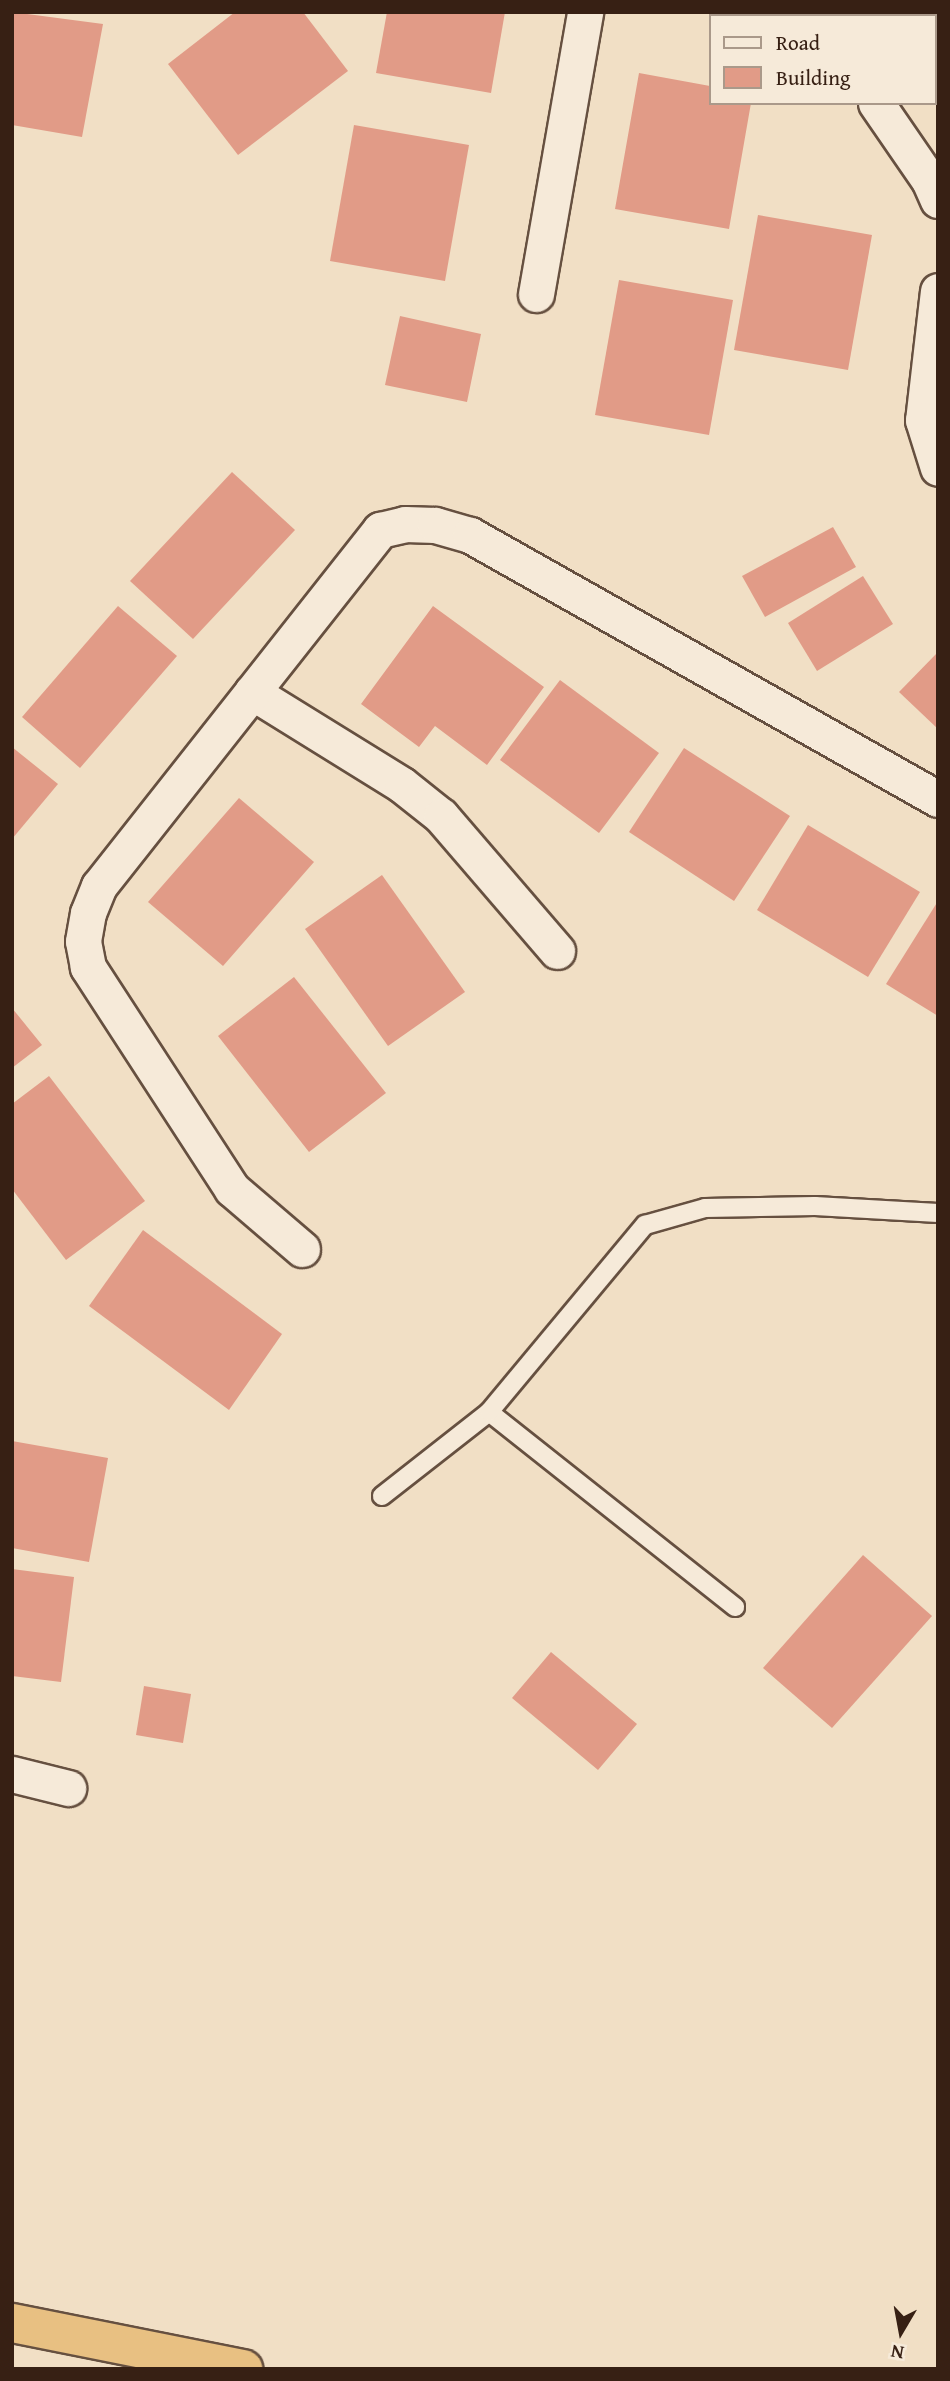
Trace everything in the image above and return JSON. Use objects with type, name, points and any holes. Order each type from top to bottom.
[{"type":"highway","points":[[12,2323],[243,2369]]},
{"type":"street","points":[[536,294],[585,12]]},
{"type":"street","points":[[877,105],[929,180],[938,200]]},
{"type":"street","points":[[938,290],[923,420],[938,468]]},
{"type":"street","points":[[302,1249],[232,1189],[88,967],[83,941],[88,913],[99,886],[380,530],[405,524],[435,525],[470,535],[938,799]]},
{"type":"street","points":[[252,692],[402,785],[441,816],[557,951]]},
{"type":"street","points":[[12,1774],[68,1788]]},
{"type":"lane","points":[[382,1496],[489,1412],[645,1225],[705,1208],[815,1206],[938,1213]]},
{"type":"lane","points":[[489,1412],[736,1607]]},
{"type":"building","points":[[12,12],[103,24],[82,137],[12,125]]},
{"type":"building","points":[[235,12],[303,12],[348,71],[238,155],[168,64]]},
{"type":"building","points":[[387,12],[505,12],[491,93],[376,73]]},
{"type":"building","points":[[639,73],[708,86],[708,105],[751,105],[729,229],[615,209]]},
{"type":"building","points":[[354,125],[469,145],[445,281],[330,261]]},
{"type":"building","points":[[758,215],[872,235],[848,370],[734,350]]},
{"type":"building","points":[[619,280],[733,300],[709,435],[595,415]]},
{"type":"building","points":[[400,316],[481,334],[467,402],[385,385]]},
{"type":"building","points":[[232,472],[295,530],[193,639],[130,581]]},
{"type":"building","points":[[833,527],[856,567],[765,617],[742,576]]},
{"type":"building","points":[[863,576],[893,624],[817,671],[788,623]]},
{"type":"building","points":[[118,606],[177,656],[80,768],[22,717]]},
{"type":"building","points":[[433,606],[544,687],[487,765],[435,726],[419,747],[361,704]]},
{"type":"building","points":[[938,652],[938,729],[899,692]]},
{"type":"building","points":[[560,680],[659,753],[599,833],[500,760]]},
{"type":"building","points":[[12,747],[58,784],[12,839]]},
{"type":"building","points":[[684,748],[790,816],[734,901],[629,832]]},
{"type":"building","points":[[239,798],[314,862],[223,966],[148,902]]},
{"type":"building","points":[[808,825],[920,892],[868,977],[757,910]]},
{"type":"building","points":[[382,875],[465,992],[388,1046],[305,929]]},
{"type":"building","points":[[938,901],[938,1016],[886,984]]},
{"type":"building","points":[[294,977],[386,1093],[309,1152],[218,1036]]},
{"type":"building","points":[[12,1008],[42,1045],[12,1068]]},
{"type":"building","points":[[49,1076],[145,1201],[66,1260],[12,1189],[12,1104]]},
{"type":"building","points":[[143,1230],[282,1334],[229,1410],[89,1306]]},
{"type":"building","points":[[12,1441],[108,1458],[89,1562],[12,1548]]},
{"type":"building","points":[[863,1555],[932,1616],[832,1728],[763,1668]]},
{"type":"building","points":[[12,1569],[74,1577],[61,1682],[12,1676]]},
{"type":"building","points":[[551,1652],[637,1724],[598,1770],[512,1698]]},
{"type":"building","points":[[144,1686],[191,1694],[183,1743],[136,1735]]}]
